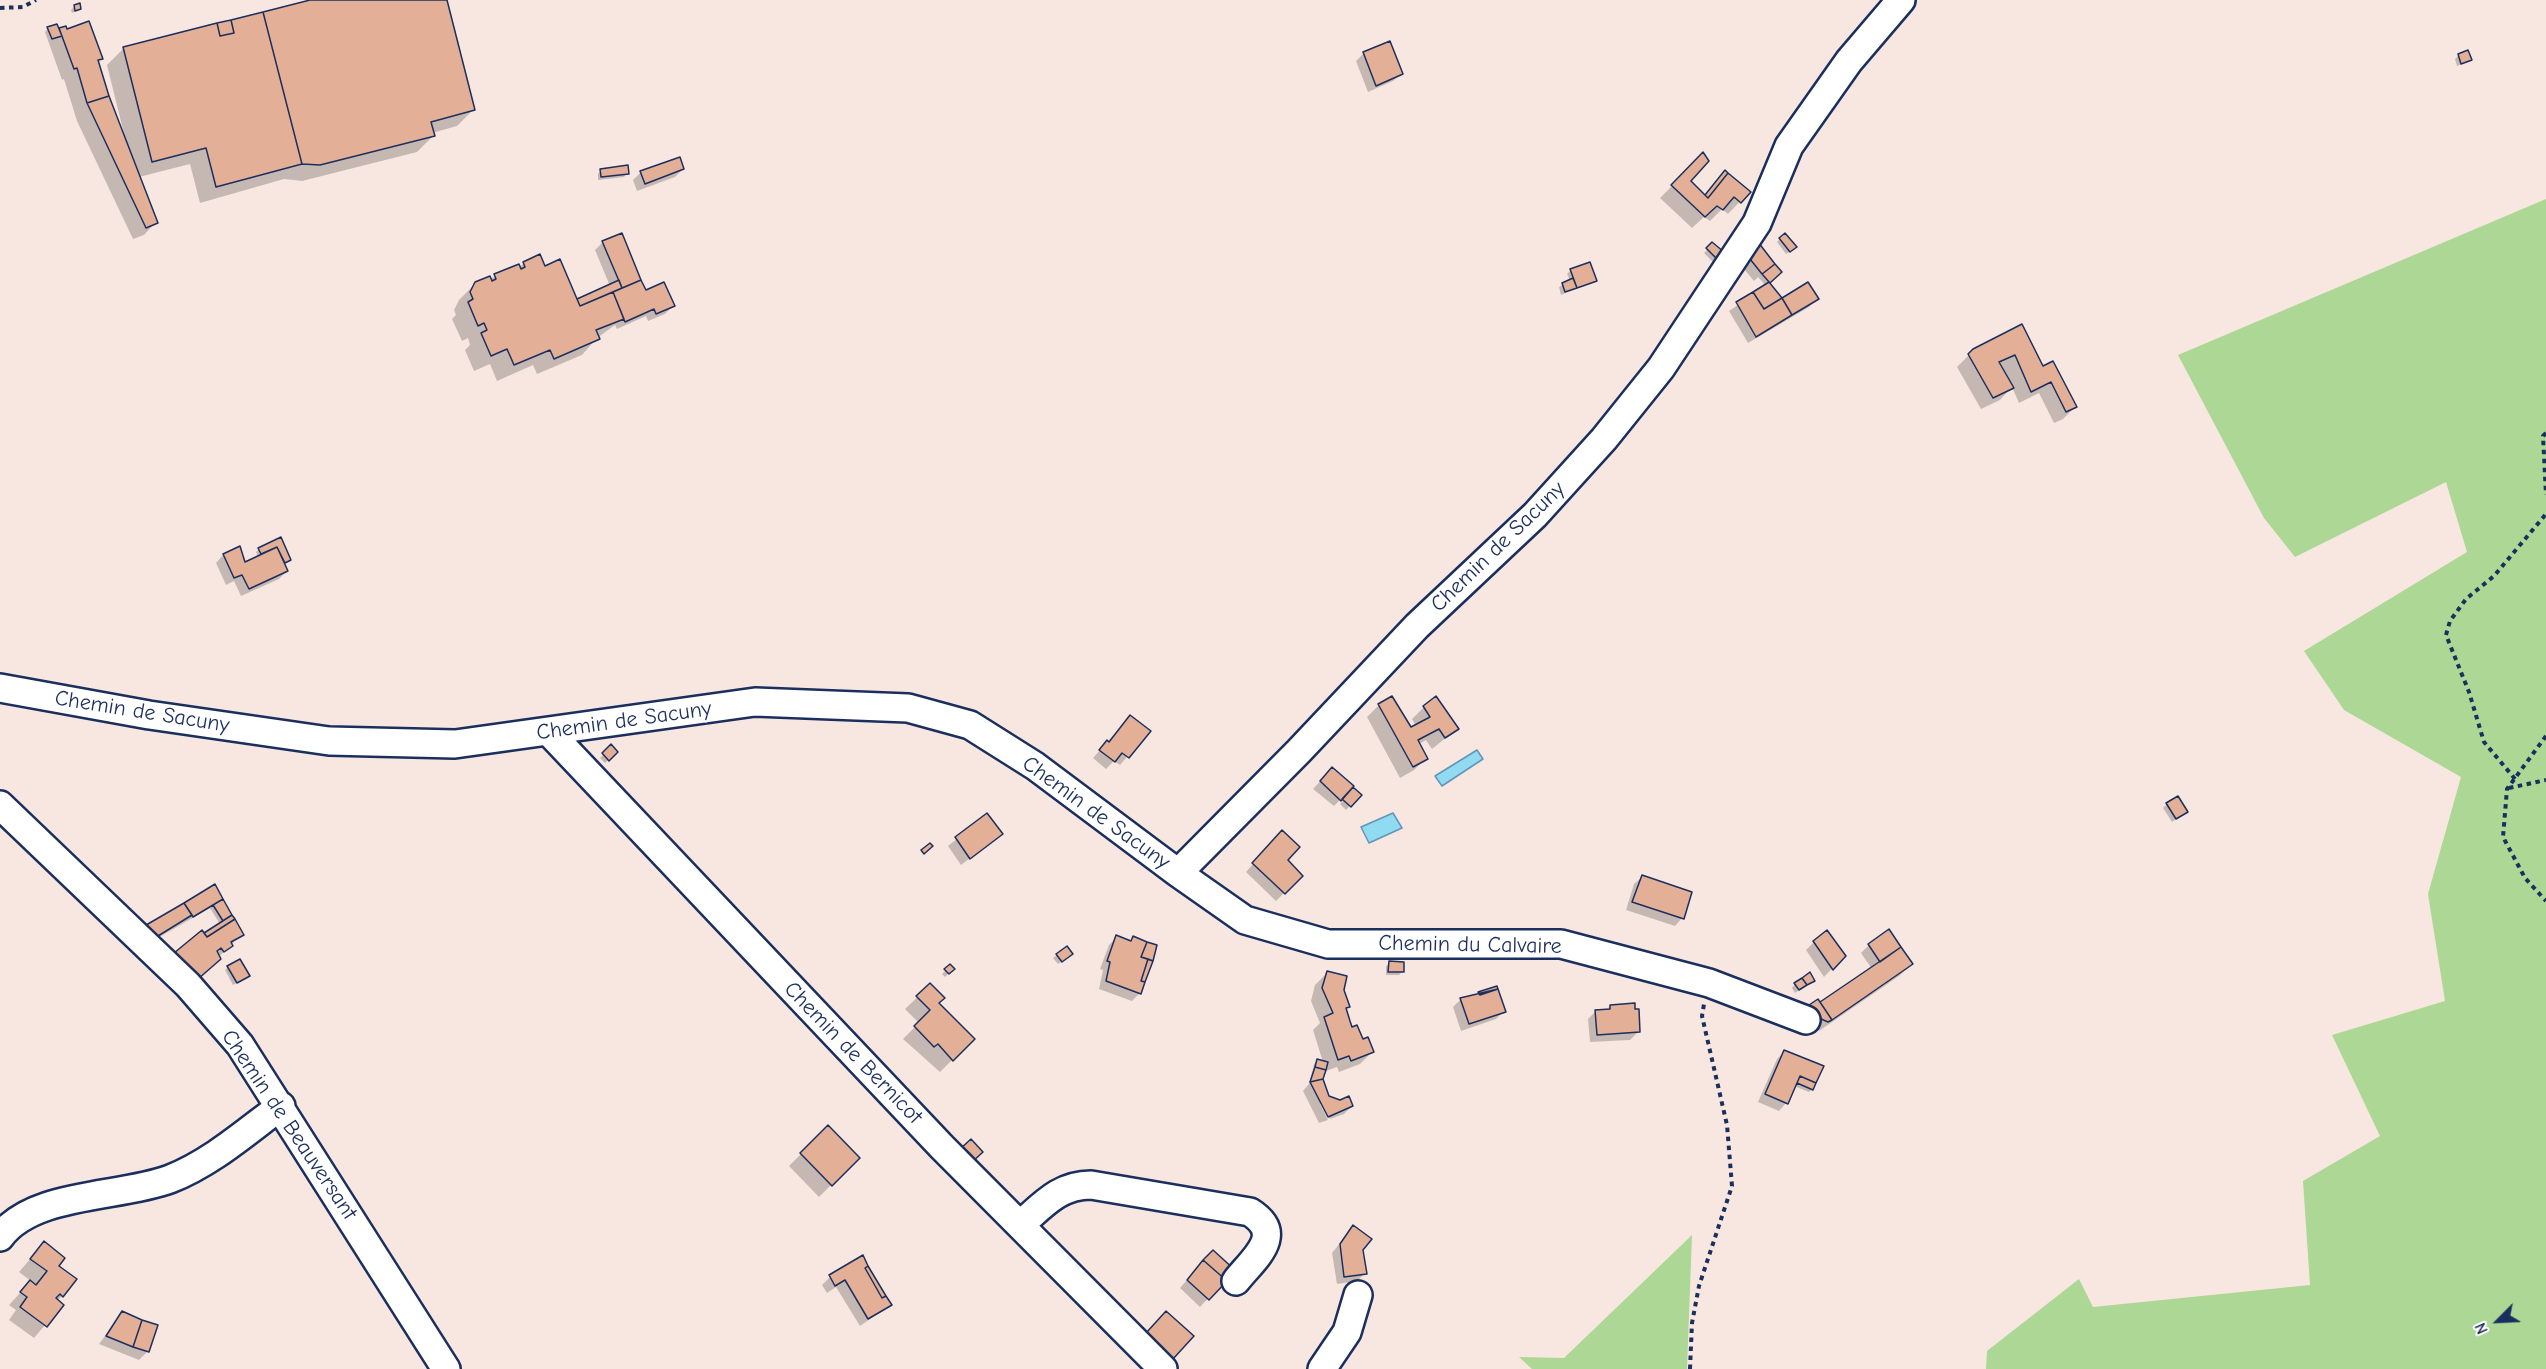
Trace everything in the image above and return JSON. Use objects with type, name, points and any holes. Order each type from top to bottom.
[{"type":"street","name":"Chemin de Sacuny","points":[[0,688],[149,716],[329,741],[455,744],[755,702],[908,708],[970,725],[1035,766],[1178,873],[1299,751],[1417,626],[1535,515],[1604,439],[1661,368],[1757,223],[1789,146],[1849,61],[1901,0]]},
{"type":"street","name":"Chemin de Bernicot","points":[[549,732],[1020,1225],[1163,1369]]},
{"type":"street","name":"Chemin de Beauversant","points":[[0,805],[188,986],[240,1045],[281,1106],[446,1369]]},
{"type":"street","name":"Chemin du Calvaire","points":[[1178,873],[1245,920],[1328,944],[1562,944],[1709,983],[1806,1020]]},
{"type":"street","points":[[0,1237],[9,1224],[34,1210],[169,1179],[200,1164],[281,1106]]},
{"type":"street","points":[[1020,1225],[1052,1196],[1074,1185],[1091,1185],[1250,1212],[1260,1218],[1267,1229],[1267,1240],[1236,1281]]},
{"type":"street","points":[[1322,1369],[1347,1332],[1358,1295]]},
{"type":"path","points":[[0,8],[23,7],[36,0]]},
{"type":"path","points":[[2546,433],[2543,436],[2546,495]]},
{"type":"path","points":[[2515,779],[2484,742],[2469,692],[2446,635],[2450,621],[2466,599],[2494,576],[2546,514]]},
{"type":"path","points":[[2546,736],[2507,789],[2503,837],[2525,878],[2546,901]]},
{"type":"path","points":[[2507,789],[2546,780]]},
{"type":"path","points":[[1690,1369],[1692,1323],[1698,1286],[1732,1186],[1727,1125],[1702,1016],[1709,983]]},
{"type":"green space","points":[[2546,199],[2546,1369],[1986,1369],[1987,1351],[2079,1279],[2093,1307],[2310,1285],[2303,1181],[2380,1136],[2332,1035],[2445,1001],[2428,894],[2461,777],[2344,710],[2304,651],[2467,552],[2446,482],[2295,557],[2264,518],[2178,355]]},
{"type":"green space","points":[[1692,1235],[1687,1369],[1532,1369],[1519,1357],[1564,1358]]},
{"type":"water","points":[[1477,750],[1483,759],[1442,786],[1435,776]]},
{"type":"water","points":[[1393,813],[1402,828],[1369,843],[1361,827]]},
{"type":"building","points":[[310,0],[447,0],[475,110],[431,122],[435,136],[320,165],[302,164],[263,12]]},
{"type":"building","points":[[80,3],[81,9],[75,11],[74,5]]},
{"type":"building","points":[[263,12],[302,164],[216,187],[206,148],[152,162],[123,47],[217,23],[220,36],[234,33],[231,20]]},
{"type":"building","points":[[231,20],[234,33],[220,36],[217,23]]},
{"type":"building","points":[[89,21],[103,59],[98,60],[109,96],[87,103],[77,68],[74,69],[59,28],[66,26],[67,29]]},
{"type":"building","points":[[57,24],[62,36],[52,39],[47,27]]},
{"type":"building","points":[[1390,41],[1403,74],[1376,86],[1363,52]]},
{"type":"building","points":[[2468,50],[2472,60],[2461,64],[2458,54]]},
{"type":"building","points":[[109,96],[158,223],[146,228],[87,103]]},
{"type":"building","points":[[1703,152],[1709,161],[1691,181],[1708,198],[1728,173],[1751,192],[1741,203],[1734,197],[1723,210],[1717,206],[1705,217],[1671,185]]},
{"type":"building","points":[[680,157],[684,169],[645,184],[640,171]]},
{"type":"building","points":[[628,165],[629,174],[601,177],[600,169]]},
{"type":"building","points":[[1725,170],[1728,173],[1708,198],[1705,195]]},
{"type":"building","points":[[622,233],[641,280],[622,288],[602,241]]},
{"type":"building","points":[[1785,233],[1797,247],[1790,252],[1779,238]]},
{"type":"building","points":[[1712,242],[1724,252],[1717,259],[1706,248]]},
{"type":"building","points":[[1758,242],[1775,264],[1762,274],[1746,254]]},
{"type":"building","points":[[540,254],[545,266],[560,259],[580,306],[613,292],[624,319],[596,330],[600,339],[554,359],[550,350],[514,365],[507,349],[491,356],[481,333],[487,330],[484,323],[478,326],[468,302],[473,299],[470,292],[475,282],[490,276],[492,281],[496,279],[494,274],[519,264],[521,269],[525,267],[523,262]]},
{"type":"building","points":[[1590,262],[1597,281],[1577,288],[1570,269]]},
{"type":"building","points":[[1775,264],[1782,272],[1770,283],[1762,274]]},
{"type":"building","points":[[1573,278],[1577,288],[1565,292],[1562,283]]},
{"type":"building","points":[[619,280],[622,288],[580,306],[577,299]]},
{"type":"building","points":[[641,280],[646,290],[664,282],[675,306],[656,314],[654,309],[625,322],[613,292]]},
{"type":"building","points":[[1769,282],[1782,298],[1764,309],[1753,292]]},
{"type":"building","points":[[1808,282],[1819,299],[1792,315],[1782,298]]},
{"type":"building","points":[[1753,292],[1764,309],[1782,298],[1792,315],[1756,337],[1736,302]]},
{"type":"building","points":[[2022,324],[2043,366],[2053,361],[2077,407],[2066,412],[2051,382],[2031,392],[2015,355],[1999,362],[2014,388],[1993,398],[1968,354],[1973,349]]},
{"type":"building","points":[[281,537],[291,560],[285,563],[277,547],[261,554],[258,548]]},
{"type":"building","points":[[240,546],[245,562],[277,547],[288,571],[249,589],[242,575],[234,578],[223,554]]},
{"type":"building","points":[[1392,696],[1411,727],[1430,717],[1423,706],[1436,696],[1459,729],[1445,738],[1439,729],[1418,740],[1428,759],[1413,767],[1378,704]]},
{"type":"building","points":[[1130,715],[1151,731],[1129,758],[1122,753],[1115,762],[1099,750],[1107,740],[1109,742]]},
{"type":"building","points":[[611,744],[618,752],[609,761],[602,753]]},
{"type":"building","points":[[1332,767],[1354,786],[1341,801],[1320,781]]},
{"type":"building","points":[[1353,787],[1362,795],[1351,807],[1342,799]]},
{"type":"building","points":[[2178,796],[2188,812],[2176,819],[2166,803]]},
{"type":"building","points":[[987,813],[1003,834],[970,859],[955,837]]},
{"type":"building","points":[[1282,830],[1300,847],[1288,860],[1303,876],[1285,894],[1252,863]]},
{"type":"building","points":[[930,843],[933,846],[924,854],[921,850]]},
{"type":"building","points":[[1642,875],[1692,892],[1684,919],[1632,902]]},
{"type":"building","points":[[215,884],[223,899],[193,917],[184,903]]},
{"type":"building","points":[[223,899],[232,915],[223,921],[213,905]]},
{"type":"building","points":[[184,903],[192,915],[158,936],[149,936],[141,928]]},
{"type":"building","points":[[232,915],[235,919],[207,937],[204,933]]},
{"type":"building","points":[[235,919],[244,935],[231,942],[233,946],[224,952],[221,948],[217,951],[221,959],[198,979],[174,953],[202,930],[207,937]]},
{"type":"building","points":[[1889,929],[1901,947],[1880,962],[1868,944]]},
{"type":"building","points":[[1827,930],[1846,956],[1833,970],[1813,941]]},
{"type":"building","points":[[1116,935],[1131,941],[1133,936],[1147,942],[1141,957],[1148,959],[1141,981],[1145,982],[1141,994],[1106,981],[1110,962],[1107,961]]},
{"type":"building","points":[[1147,942],[1157,945],[1153,961],[1141,957]]},
{"type":"building","points":[[1067,946],[1073,954],[1062,962],[1056,954]]},
{"type":"building","points":[[1901,947],[1913,964],[1832,1020],[1820,1002]]},
{"type":"building","points":[[240,959],[250,976],[237,983],[227,966]]},
{"type":"building","points":[[1148,959],[1153,961],[1145,982],[1141,981]]},
{"type":"building","points":[[1389,961],[1404,962],[1404,972],[1388,972]]},
{"type":"building","points":[[950,964],[955,969],[949,974],[944,969]]},
{"type":"building","points":[[1327,971],[1347,976],[1344,990],[1350,1007],[1346,1008],[1352,1027],[1357,1025],[1363,1039],[1368,1037],[1374,1052],[1351,1061],[1349,1056],[1338,1060],[1324,1017],[1333,1013],[1322,988]]},
{"type":"building","points":[[1810,972],[1815,981],[1807,985],[1802,978]]},
{"type":"building","points":[[1802,978],[1807,985],[1799,990],[1794,983]]},
{"type":"building","points":[[930,983],[945,998],[939,1003],[975,1039],[953,1061],[938,1044],[934,1047],[914,1026],[930,1010],[916,996]]},
{"type":"building","points":[[1497,986],[1498,989],[1480,995],[1478,992]]},
{"type":"building","points":[[1498,989],[1506,1012],[1469,1024],[1460,998]]},
{"type":"building","points":[[1818,999],[1832,1020],[1828,1022],[1810,1014],[1806,1007]]},
{"type":"building","points":[[1635,1003],[1635,1009],[1639,1009],[1640,1032],[1597,1035],[1595,1010],[1610,1009],[1610,1005]]},
{"type":"building","points":[[1784,1050],[1824,1066],[1816,1083],[1800,1076],[1788,1104],[1765,1094]]},
{"type":"building","points":[[1317,1059],[1328,1062],[1326,1070],[1315,1067]]},
{"type":"building","points":[[1315,1067],[1326,1070],[1323,1079],[1310,1082]]},
{"type":"building","points":[[1800,1076],[1816,1083],[1813,1090],[1797,1083]]},
{"type":"building","points":[[1323,1079],[1329,1096],[1340,1100],[1349,1096],[1353,1106],[1328,1117],[1310,1082]]},
{"type":"building","points":[[828,1125],[860,1158],[832,1186],[800,1153]]},
{"type":"building","points":[[971,1139],[983,1152],[971,1163],[959,1150]]},
{"type":"building","points":[[1353,1225],[1372,1239],[1363,1250],[1367,1274],[1344,1277],[1340,1244]]},
{"type":"building","points":[[44,1241],[65,1258],[59,1266],[77,1279],[63,1297],[60,1294],[56,1298],[64,1305],[47,1327],[20,1307],[27,1297],[20,1292],[30,1280],[36,1285],[47,1271],[30,1259]]},
{"type":"building","points":[[1213,1250],[1236,1271],[1227,1281],[1203,1260]]},
{"type":"building","points":[[863,1255],[868,1266],[865,1268],[882,1298],[886,1296],[892,1305],[868,1319],[845,1280],[835,1286],[829,1275]]},
{"type":"building","points":[[1203,1260],[1227,1281],[1209,1300],[1187,1280]]},
{"type":"building","points":[[868,1266],[886,1296],[882,1298],[865,1268]]},
{"type":"building","points":[[122,1311],[142,1320],[133,1347],[106,1336]]},
{"type":"building","points":[[1166,1311],[1194,1336],[1173,1359],[1146,1333]]},
{"type":"building","points":[[142,1320],[158,1325],[149,1352],[133,1347]]}]
